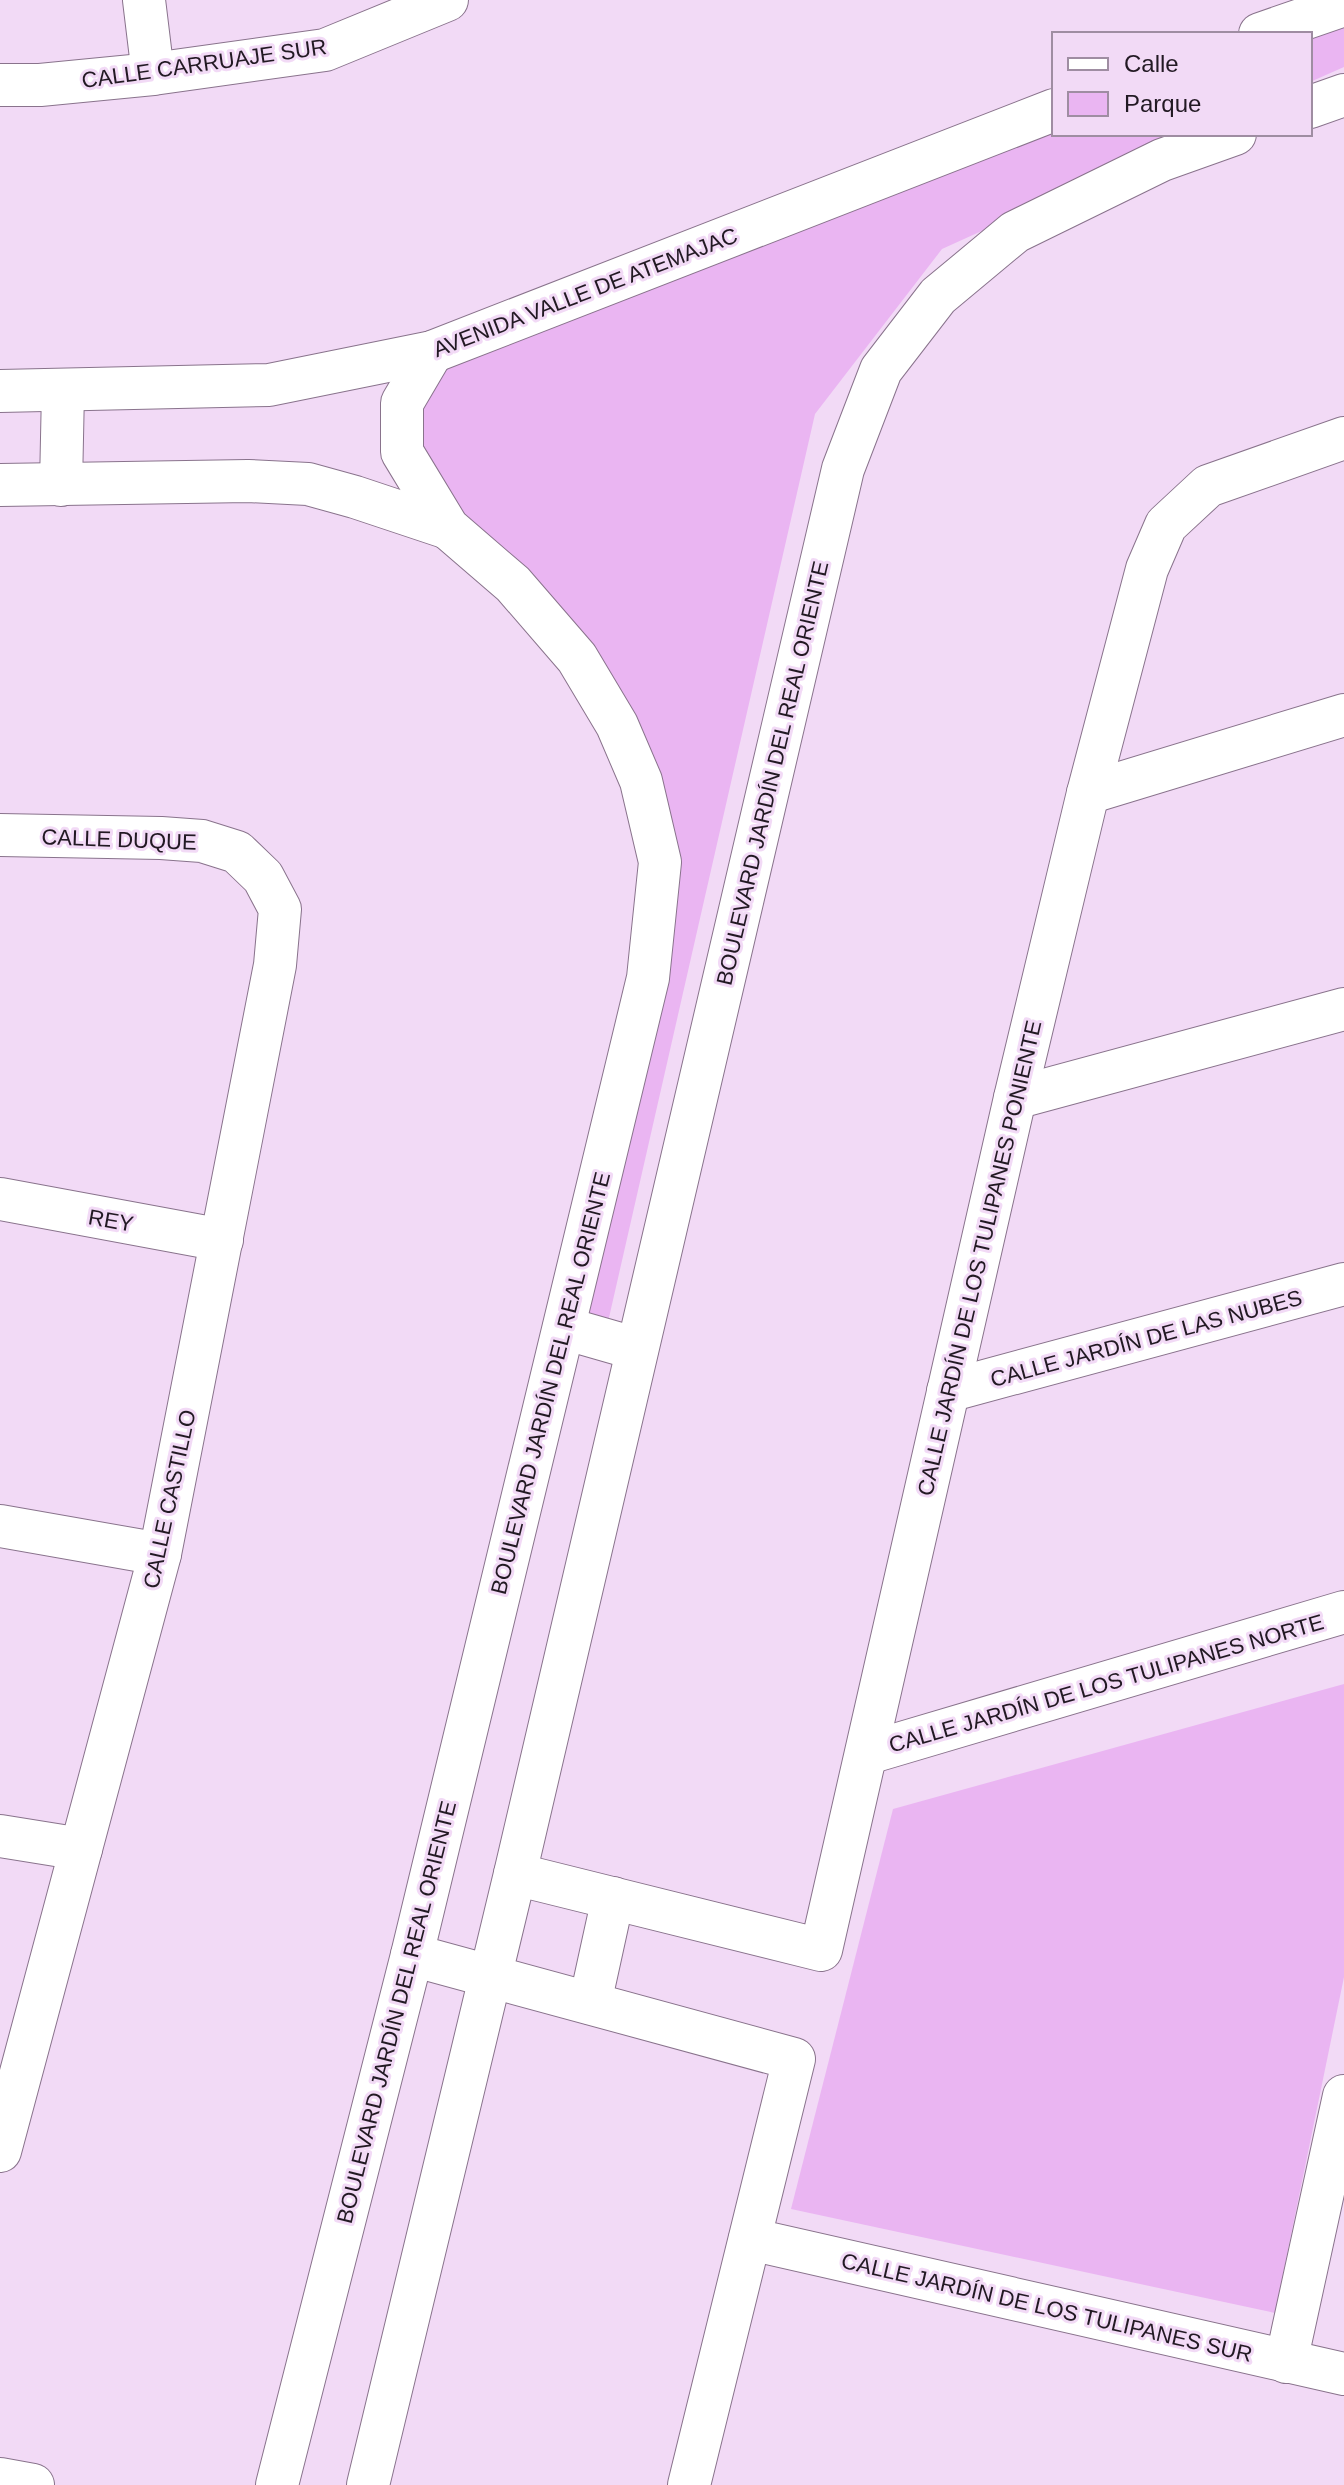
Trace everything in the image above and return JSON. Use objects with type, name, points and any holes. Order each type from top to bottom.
[{"type":"street","points":[[144,0],[153,74]]},
{"type":"street","name":"CALLE CARRUAJE SUR","points":[[0,85],[40,85],[153,74],[325,50],[447,0]]},
{"type":"street","points":[[1266,32],[1344,5]]},
{"type":"street","points":[[1312,106],[1344,95]]},
{"type":"street","name":"AVENIDA VALLE DE ATEMAJAC","points":[[0,391],[269,385],[432,352],[1052,111]]},
{"type":"street","name":"BOULEVARD JARDÍN DEL REAL ORIENTE","points":[[368,2485],[491,1976],[843,469],[881,370],[938,296],[1015,232],[1162,160],[1229,136]]},
{"type":"street","name":"BOULEVARD JARDÍN DEL REAL ORIENTE","points":[[277,2485],[412,1955],[648,978],[660,862],[641,781],[617,725],[577,658],[513,584],[448,528],[402,452],[402,403],[432,352]]},
{"type":"street","points":[[61,485],[63,391]]},
{"type":"street","name":"CALLE JARDÍN DE LOS TULIPANES PONIENTE","points":[[613,1898],[821,1950],[1015,1098],[1088,793],[1147,569],[1166,525],[1208,486],[1344,438]]},
{"type":"street","points":[[0,485],[248,481],[308,484],[448,528]]},
{"type":"street","points":[[1088,793],[1344,715]]},
{"type":"street","name":"CALLE DUQUE","points":[[0,835],[161,838],[202,841],[237,852]]},
{"type":"street","name":"CALLE CASTILLO","points":[[0,2151],[160,1554],[275,965],[280,909],[263,877],[237,852]]},
{"type":"street","points":[[1015,1098],[1344,1009]]},
{"type":"street","name":"REY","points":[[0,1199],[222,1240]]},
{"type":"street","name":"CALLE JARDÍN DE LAS NUBES","points":[[948,1391],[1344,1284]]},
{"type":"street","points":[[564,1328],[637,1349]]},
{"type":"street","points":[[0,1526],[160,1554]]},
{"type":"street","name":"CALLE JARDÍN DE LOS TULIPANES NORTE","points":[[868,1753],[1344,1612]]},
{"type":"street","points":[[0,1836],[81,1849]]},
{"type":"street","points":[[515,1874],[613,1898],[590,2003]]},
{"type":"street","points":[[412,1955],[794,2059],[689,2485]]},
{"type":"street","points":[[1286,2362],[1344,2096]]},
{"type":"street","name":"CALLE JARDÍN DE LOS TULIPANES SUR","points":[[750,2239],[1344,2374]]},
{"type":"street","points":[[0,2479],[33,2485]]},
{"type":"green space","points":[[1344,21],[1344,67],[1312,81],[1312,33]]},
{"type":"green space","points":[[1052,128],[1052,136],[1191,136],[942,249],[815,414],[608,1322],[573,1315],[654,976],[647,779],[426,485],[406,404],[435,354]]},
{"type":"green space","points":[[1344,1684],[1344,1977],[1275,2313],[791,2209],[893,1809]]}]
